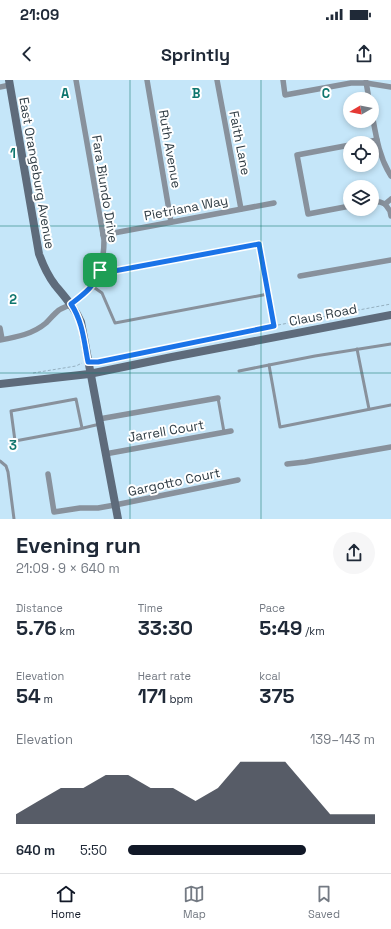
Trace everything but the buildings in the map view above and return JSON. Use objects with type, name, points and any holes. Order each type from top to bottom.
[{"type":"street","name":"Fara Biundo Drive","points":[[1,340],[31,333],[46,323],[62,308],[71,304],[92,286],[100,270],[104,250],[103,235],[76,80]]},
{"type":"street","name":"Ruth Avenue","points":[[146,80],[171,222]]},
{"type":"street","name":"Faith Lane","points":[[217,80],[241,209]]},
{"type":"street","points":[[283,80],[286,95],[351,82],[366,82],[391,88]]},
{"type":"street","points":[[366,82],[368,92]]},
{"type":"street","points":[[0,87],[9,83]]},
{"type":"street","name":"East Orangeburg Avenue","points":[[9,83],[39,254],[48,274],[78,314],[81,322],[89,374],[118,519]]},
{"type":"street","points":[[343,146],[297,155],[308,214],[343,207]]},
{"type":"street","points":[[379,152],[388,166],[391,176]]},
{"type":"street","points":[[385,204],[391,199]]},
{"type":"street","points":[[379,202],[385,204],[390,211],[391,216]]},
{"type":"street","name":"Pietriana Way","points":[[103,235],[274,203]]},
{"type":"street","points":[[300,276],[391,260]]},
{"type":"street","name":"Claus Road","points":[[0,384],[89,374],[172,356],[391,315]]},
{"type":"street","points":[[0,328],[1,340]]},
{"type":"street","points":[[99,422],[218,398]]},
{"type":"street","name":"Jarrell Court","points":[[105,454],[231,431]]},
{"type":"street","points":[[287,464],[391,447]]},
{"type":"street","name":"Gargotto Court","points":[[48,474],[54,512],[80,508],[98,508],[238,480]]},
{"type":"lane","points":[[100,270],[108,272],[259,244],[274,326]]},
{"type":"lane","points":[[92,286],[102,293],[115,323],[268,294]]},
{"type":"lane","points":[[239,371],[391,344]]},
{"type":"lane","points":[[357,349],[369,409]]},
{"type":"lane","points":[[269,365],[280,427],[391,405]]},
{"type":"lane","points":[[218,398],[224,432]]},
{"type":"lane","points":[[82,428],[76,399],[11,411],[15,441],[82,428],[99,422]]},
{"type":"lane","points":[[0,461],[6,466],[8,472],[14,519]]},
{"type":"path","points":[[30,374],[391,304]]},
{"type":"route","points":[[259,244],[274,326],[98,362],[88,362],[81,322],[78,314],[71,304],[88,291],[100,270],[108,272],[259,244]]}]
